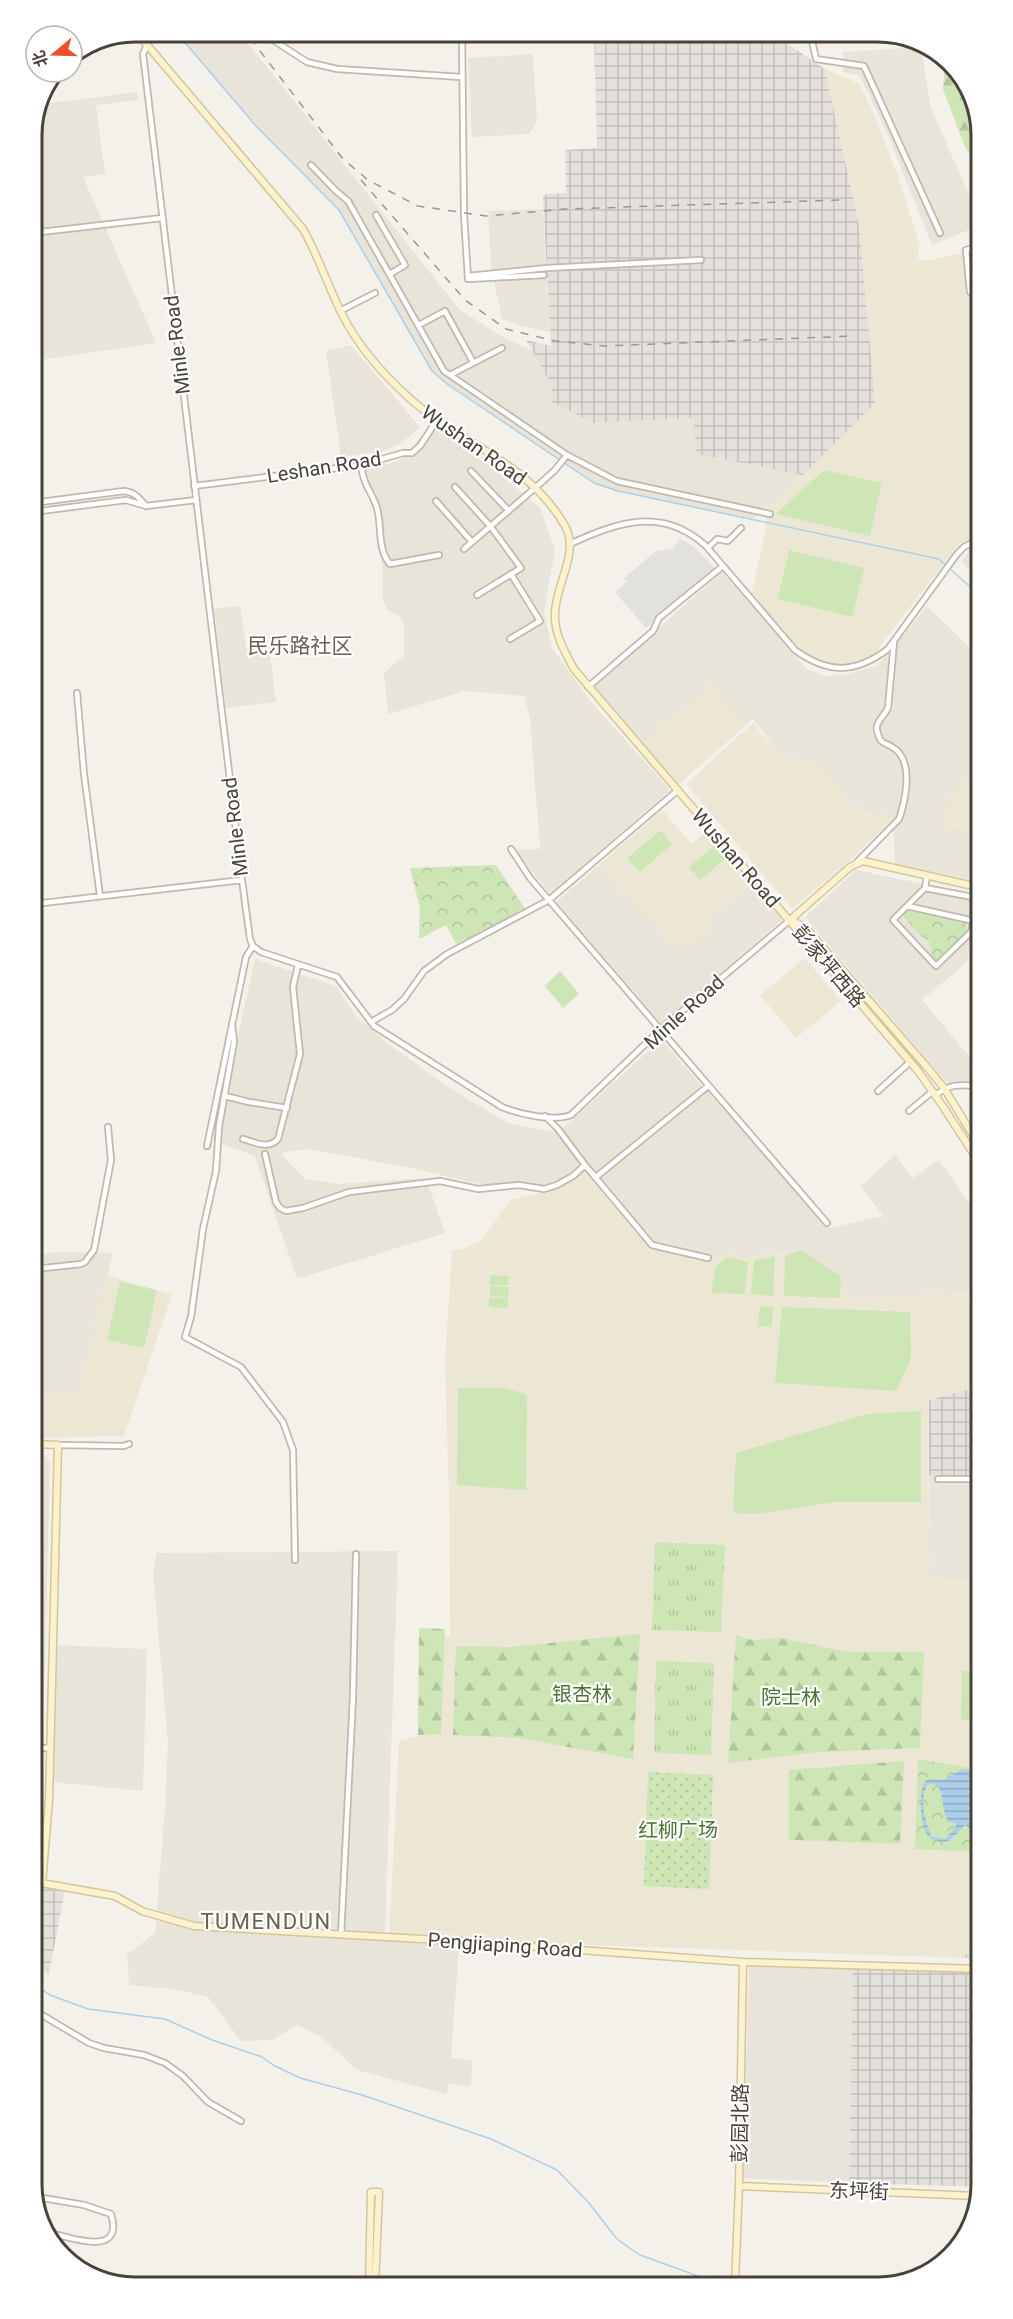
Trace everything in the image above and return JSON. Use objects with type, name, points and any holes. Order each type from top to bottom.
[{"type":"street","name":"Wushan Road","points":[[144,42],[303,229],[315,249],[340,311],[353,335],[364,349],[404,393],[437,420],[503,460],[535,488],[557,513],[567,529],[570,543],[568,560],[557,597],[555,621],[567,656],[588,687],[790,920]]},
{"type":"street","points":[[276,42],[307,62],[337,69],[461,77]]},
{"type":"street","points":[[462,42],[468,279],[544,275]]},
{"type":"street","points":[[812,42],[816,59],[864,66],[940,233]]},
{"type":"street","name":"Minle Road","points":[[147,45],[143,54],[162,218],[242,880],[250,939],[253,946],[261,952],[337,977],[371,1022],[502,1107],[514,1112],[562,1118],[571,1115],[661,1029],[790,920]]},
{"type":"street","points":[[311,165],[348,201],[444,371],[566,457],[617,481],[770,514]]},
{"type":"street","points":[[376,214],[405,265],[390,273]]},
{"type":"street","points":[[42,232],[162,218]]},
{"type":"street","points":[[971,248],[966,250],[971,292]]},
{"type":"street","points":[[468,276],[546,268],[701,260]]},
{"type":"street","points":[[340,311],[375,293]]},
{"type":"street","points":[[419,325],[445,311],[473,362]]},
{"type":"street","points":[[450,375],[502,348]]},
{"type":"street","name":"Leshan Road","points":[[194,486],[361,465],[403,453],[412,453],[420,446],[437,420]]},
{"type":"street","points":[[464,549],[555,470],[566,457]]},
{"type":"street","points":[[361,465],[366,489],[376,506],[384,557],[390,564],[439,555]]},
{"type":"street","points":[[471,471],[509,511]]},
{"type":"street","points":[[455,487],[491,527],[521,568],[477,595]]},
{"type":"street","points":[[42,502],[124,491],[139,497],[146,506]]},
{"type":"street","points":[[42,511],[126,500],[146,506],[196,500]]},
{"type":"street","points":[[436,501],[472,543]]},
{"type":"street","points":[[570,543],[606,527],[625,523],[651,522],[670,525],[695,536],[708,548],[795,650],[820,665],[832,669],[859,665],[878,657],[888,649],[952,561],[964,547],[971,543]]},
{"type":"street","points":[[708,548],[717,539],[728,541],[741,528]]},
{"type":"street","points":[[588,687],[653,631],[659,618],[723,566]]},
{"type":"street","points":[[510,639],[540,621],[512,574]]},
{"type":"street","points":[[790,920],[857,862],[899,819],[902,812],[906,778],[904,761],[894,747],[881,741],[877,726],[877,721],[888,708],[895,639]]},
{"type":"street","points":[[77,693],[84,774],[100,896]]},
{"type":"street","points":[[371,1022],[392,1010],[404,999],[424,971],[447,954],[549,900],[678,790]]},
{"type":"street","points":[[511,849],[530,878],[827,1223]]},
{"type":"street","points":[[857,862],[863,861],[971,885]]},
{"type":"street","points":[[927,875],[924,888],[893,920],[936,966],[971,932]]},
{"type":"street","points":[[42,903],[242,880]]},
{"type":"street","points":[[924,888],[971,898]]},
{"type":"street","points":[[907,906],[971,920]]},
{"type":"street","name":"彭家坪西路","points":[[790,920],[910,1062],[934,1093],[971,1150]]},
{"type":"street","name":"彭家坪西路","points":[[790,920],[806,928],[944,1088],[971,1132]]},
{"type":"street","points":[[207,1146],[246,957],[253,946]]},
{"type":"street","points":[[243,1139],[266,1146],[278,1139],[300,1054],[293,987],[298,964]]},
{"type":"street","points":[[232,1024],[234,1042],[219,1126],[216,1171],[203,1229],[191,1317],[185,1336],[241,1367],[283,1422],[293,1450],[296,1560]]},
{"type":"street","points":[[878,1091],[910,1062]]},
{"type":"street","points":[[909,1111],[944,1088],[954,1084],[971,1085]]},
{"type":"street","points":[[596,1177],[708,1086]]},
{"type":"street","points":[[225,1096],[287,1108]]},
{"type":"street","points":[[545,1116],[652,1245],[708,1258]]},
{"type":"street","points":[[42,1268],[81,1264],[94,1250],[111,1160],[108,1127]]},
{"type":"street","points":[[265,1154],[276,1202],[286,1211],[303,1208],[349,1192],[440,1181],[478,1189],[519,1185],[544,1189],[573,1176],[585,1165]]},
{"type":"street","points":[[42,1444],[129,1444]]},
{"type":"street","points":[[42,1858],[49,1801],[58,1444]]},
{"type":"street","points":[[939,1479],[971,1479]]},
{"type":"street","points":[[341,1935],[352,1704],[356,1554]]},
{"type":"street","points":[[42,1748],[50,1748]]},
{"type":"street","name":"Pengjiaping Road","points":[[42,1884],[115,1896],[142,1911],[194,1926],[743,1962],[971,1969]]},
{"type":"street","name":"彭园北路","points":[[735,2277],[740,2186],[743,1962]]},
{"type":"street","points":[[42,2015],[89,2043],[144,2055],[165,2063],[183,2076],[208,2102],[241,2121]]},
{"type":"street","name":"东坪街","points":[[740,2186],[970,2196]]},
{"type":"street","points":[[369,2277],[371,2192],[379,2192],[375,2277]]},
{"type":"street","points":[[44,2198],[111,2214],[113,2223],[110,2237],[105,2241],[96,2243],[57,2234]]},
{"type":"shaded area","points":[[184,42],[247,42],[459,309],[499,335],[533,351],[552,386],[594,423],[695,418],[697,454],[803,475],[753,519],[618,491],[594,483],[447,384],[432,371],[339,210],[256,126]]},
{"type":"shaded area","points":[[594,42],[784,42],[825,69],[859,224],[876,403],[803,475],[696,454],[694,418],[594,423],[552,402],[552,386],[526,340],[551,346],[543,197],[547,194],[566,193],[565,150],[597,148]]},
{"type":"shaded area","points":[[910,48],[922,53],[931,108],[971,200],[971,229],[932,245],[888,135],[860,76],[843,72],[843,52]]},
{"type":"shaded area","points":[[533,54],[537,122],[529,134],[472,137],[468,58]]},
{"type":"shaded area","points":[[825,69],[858,83],[871,107],[897,174],[920,245],[918,257],[925,261],[962,253],[971,298],[971,538],[955,549],[874,654],[855,664],[835,666],[811,658],[786,636],[752,593],[766,527],[765,508],[803,475],[875,403],[859,224]]},
{"type":"shaded area","points":[[137,92],[138,100],[96,105],[105,174],[83,177],[156,343],[42,360],[42,129],[48,103]]},
{"type":"shaded area","points":[[543,209],[550,332],[502,319],[491,268],[488,211]]},
{"type":"shaded area","points":[[351,345],[420,427],[400,444],[381,452],[341,457],[326,351]]},
{"type":"shaded area","points":[[431,426],[491,467],[540,508],[555,550],[544,612],[552,648],[592,703],[670,790],[550,894],[515,850],[540,849],[530,719],[524,696],[465,691],[388,714],[384,673],[404,656],[404,626],[400,617],[387,609],[383,601],[383,569],[374,510],[358,469],[377,468],[400,460]]},
{"type":"shaded area","points":[[681,539],[694,547],[715,568],[646,628],[615,592],[627,582],[623,579],[656,551],[671,549]]},
{"type":"shaded area","points":[[971,550],[971,571],[961,562]]},
{"type":"shaded area","points":[[722,572],[808,670],[826,676],[847,674],[877,666],[927,606],[971,649],[971,880],[895,864],[893,819],[855,806],[817,762],[782,758],[753,719],[678,785],[592,687]]},
{"type":"shaded area","points":[[240,606],[246,648],[269,646],[276,702],[226,708],[214,609]]},
{"type":"shaded area","points":[[710,684],[746,725],[678,785],[642,744]]},
{"type":"shaded area","points":[[753,723],[782,758],[817,762],[855,806],[893,819],[850,860],[792,909],[686,784]]},
{"type":"shaded area","points":[[958,782],[971,785],[971,833],[943,827],[951,791],[956,792]]},
{"type":"shaded area","points":[[662,810],[692,844],[707,831],[752,883],[708,922],[713,928],[693,945],[686,938],[674,949],[600,864]]},
{"type":"shaded area","points":[[600,864],[674,948],[686,938],[694,945],[708,922],[752,883],[783,919],[662,1024],[556,902]]},
{"type":"shaded area","points":[[856,870],[971,894],[971,938],[967,962],[922,1000],[971,1059],[971,1084],[946,1082],[805,917]]},
{"type":"shaded area","points":[[805,958],[841,1001],[796,1038],[760,995]]},
{"type":"shaded area","points":[[255,959],[336,986],[355,1015],[387,1043],[456,1092],[508,1123],[557,1133],[661,1040],[829,1228],[883,1216],[861,1186],[895,1155],[913,1178],[939,1160],[971,1203],[971,1290],[909,1297],[853,1298],[841,1275],[802,1249],[745,1258],[727,1253],[716,1260],[648,1240],[570,1176],[547,1191],[475,1183],[407,1167],[308,1149],[280,1153],[305,1179],[339,1184],[426,1178],[445,1233],[297,1279],[255,1156],[219,1143],[236,1045]]},
{"type":"shaded area","points":[[581,1163],[648,1240],[716,1260],[727,1253],[745,1258],[802,1249],[841,1275],[853,1298],[910,1297],[968,1291],[971,1317],[971,1388],[929,1400],[928,1578],[971,1580],[971,1947],[964,1958],[389,1938],[399,1741],[438,1730],[443,1639],[450,1635],[445,1363],[452,1250],[463,1249],[482,1240],[510,1200],[547,1191],[570,1176]]},
{"type":"shaded area","points":[[57,1252],[113,1253],[79,1393],[42,1395],[42,1254]]},
{"type":"shaded area","points":[[106,1275],[172,1295],[124,1436],[42,1438],[42,1395],[79,1393]]},
{"type":"shaded area","points":[[971,1388],[971,1476],[929,1475],[929,1400]]},
{"type":"shaded area","points":[[42,1451],[50,1462],[45,1663],[42,1663]]},
{"type":"shaded area","points":[[929,1475],[971,1476],[971,1580],[928,1578]]},
{"type":"shaded area","points":[[398,1551],[385,1933],[459,1945],[451,2058],[472,2060],[471,2086],[448,2084],[447,2094],[357,2070],[321,2037],[297,2025],[273,2040],[241,2041],[208,1997],[179,1990],[129,1985],[127,1955],[155,1933],[165,1807],[168,1744],[153,1572],[157,1553]]},
{"type":"shaded area","points":[[56,1645],[147,1649],[143,1791],[52,1782]]},
{"type":"shaded area","points":[[42,1663],[45,1663],[42,1724]]},
{"type":"shaded area","points":[[42,1887],[65,1890],[49,1974],[42,1970]]},
{"type":"shaded area","points":[[971,1947],[971,1958],[964,1958]]},
{"type":"shaded area","points":[[749,1964],[853,1966],[849,2183],[743,2178]]},
{"type":"shaded area","points":[[853,1966],[971,1972],[971,2187],[849,2183]]},
{"type":"green space","points":[[944,70],[955,83],[966,105],[970,123],[971,156],[965,147],[943,89]]},
{"type":"green space","points":[[824,470],[882,483],[870,536],[776,514]]},
{"type":"green space","points":[[789,550],[864,568],[852,617],[778,599]]},
{"type":"green space","points":[[661,830],[672,844],[640,872],[627,858]]},
{"type":"green space","points":[[715,845],[726,858],[700,880],[689,867]]},
{"type":"green space","points":[[496,865],[526,910],[456,944],[446,925],[419,939],[420,908],[410,868]]},
{"type":"green space","points":[[908,910],[967,924],[964,936],[936,963],[929,956],[932,950],[929,941],[921,936],[902,915]]},
{"type":"green space","points":[[560,971],[579,994],[563,1008],[545,986]]},
{"type":"green space","points":[[801,1250],[841,1276],[840,1298],[784,1296],[785,1256]]},
{"type":"green space","points":[[775,1256],[773,1296],[751,1294],[754,1260]]},
{"type":"green space","points":[[728,1257],[748,1262],[745,1294],[711,1293],[716,1266]]},
{"type":"green space","points":[[490,1275],[509,1276],[508,1285],[490,1285]]},
{"type":"green space","points":[[120,1282],[157,1290],[144,1348],[107,1340]]},
{"type":"green space","points":[[490,1286],[509,1287],[508,1297],[490,1296]]},
{"type":"green space","points":[[489,1298],[508,1298],[508,1308],[489,1307]]},
{"type":"green space","points":[[760,1306],[773,1307],[772,1327],[758,1326]]},
{"type":"green space","points":[[782,1307],[910,1312],[911,1359],[896,1391],[775,1383]]},
{"type":"green space","points":[[458,1388],[505,1388],[527,1395],[526,1490],[458,1485]]},
{"type":"green space","points":[[921,1411],[921,1502],[833,1502],[758,1514],[733,1513],[736,1453],[867,1414]]},
{"type":"green space","points":[[655,1542],[725,1545],[721,1632],[652,1630]]},
{"type":"green space","points":[[419,1628],[445,1629],[441,1734],[418,1735]]},
{"type":"green space","name":"银杏林","points":[[640,1634],[633,1759],[519,1738],[453,1735],[456,1646],[510,1647]]},
{"type":"green space","name":"院士林","points":[[736,1635],[752,1640],[780,1638],[848,1652],[924,1652],[920,1748],[817,1752],[728,1763]]},
{"type":"green space","points":[[656,1661],[714,1663],[711,1755],[654,1753]]},
{"type":"green space","points":[[962,1671],[971,1671],[971,1721],[961,1720]]},
{"type":"green space","points":[[918,1759],[971,1768],[971,1852],[915,1849]]},
{"type":"green space","points":[[904,1761],[900,1844],[789,1840],[789,1770]]},
{"type":"green space","name":"红柳广场","points":[[648,1772],[713,1775],[709,1889],[644,1886]]},
{"type":"water","points":[[963,1769],[971,1771],[971,1829],[965,1825],[949,1841],[942,1842],[926,1834],[922,1819],[921,1795],[924,1782],[929,1779],[943,1780]],"holes":[[[929,1783],[938,1786],[948,1822],[955,1823],[956,1827],[945,1839],[931,1836],[923,1801]]]},
{"type":"waterway","points":[[184,42],[256,126],[339,210],[432,371],[447,384],[594,483],[618,491],[939,559],[971,588]]},
{"type":"waterway","points":[[42,1989],[50,1995],[88,2009],[165,2019],[212,2040],[262,2057],[300,2078],[362,2095],[491,2139],[557,2170],[589,2203],[616,2238],[640,2255],[700,2277]]},
{"type":"railway","points":[[253,42],[343,159],[368,180],[418,206],[486,216],[566,209],[841,200]]},
{"type":"railway","points":[[361,180],[465,300],[506,329],[555,341],[605,346],[853,336]]},
{"type":"district","name":"民乐路社区","points":[[300,646]]},
{"type":"district","name":"TUMENDUN","points":[[266,1921]]}]
